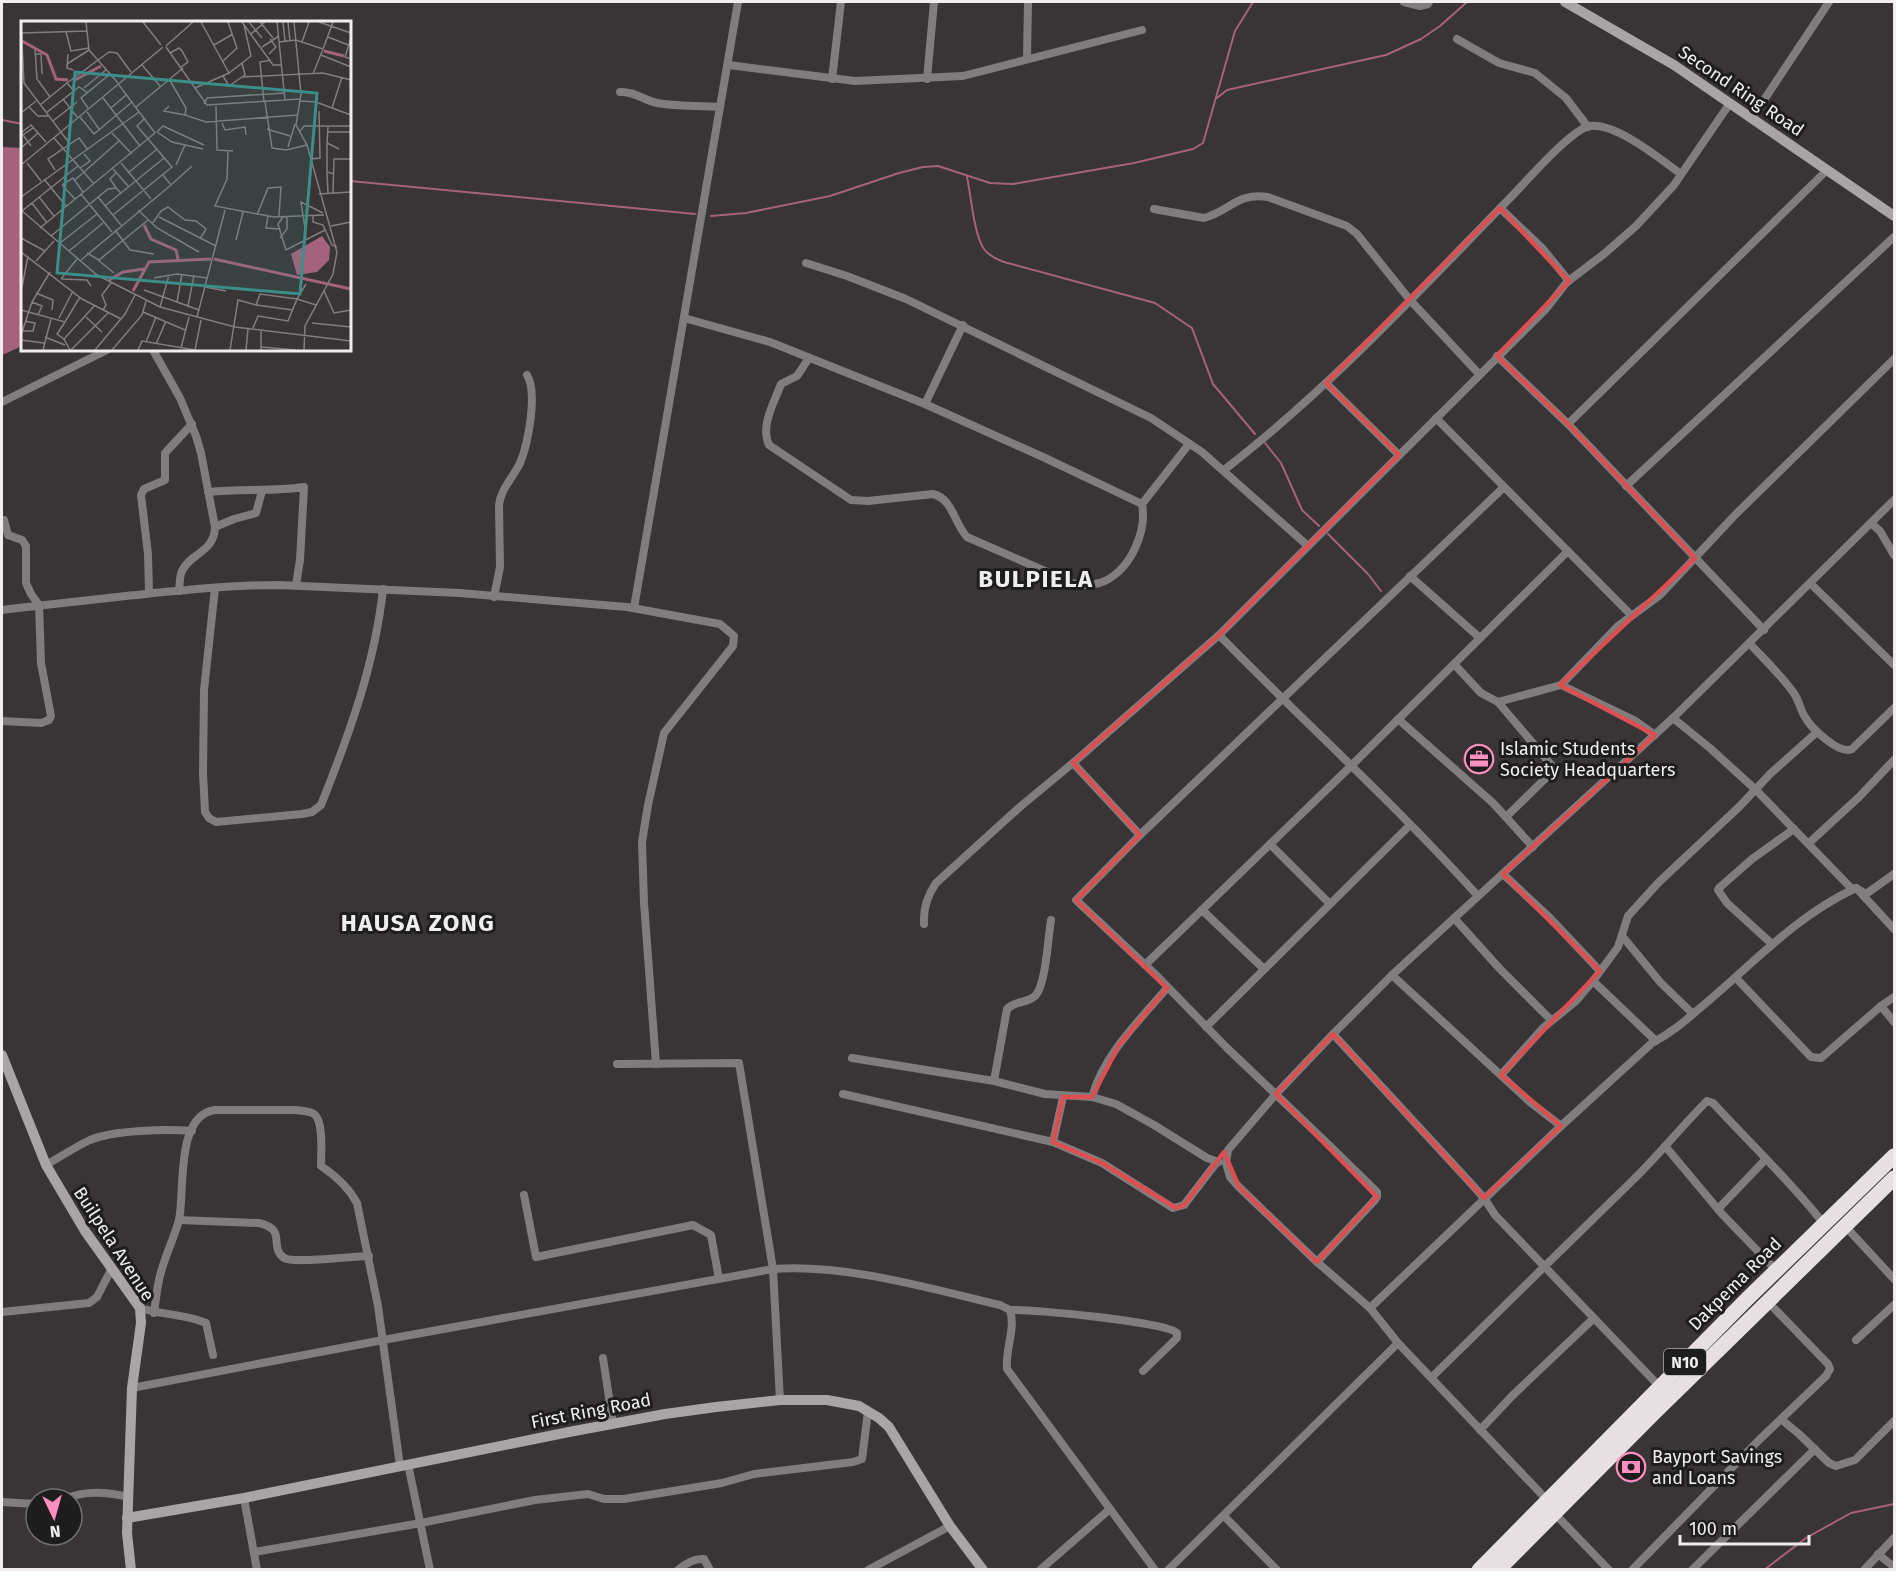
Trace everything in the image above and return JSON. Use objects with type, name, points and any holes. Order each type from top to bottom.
[{"type":"highway","name":"Dakpema Road","points":[[1498,1569],[1660,1387],[1894,1156]]},
{"type":"highway","name":"Dakpema Road","points":[[1479,1569],[1551,1507],[1894,1178]]},
{"type":"street","points":[[634,608],[738,2]]},
{"type":"street","points":[[832,80],[841,2]]},
{"type":"street","points":[[927,79],[934,2]]},
{"type":"street","points":[[1027,58],[1028,2]]},
{"type":"street","points":[[1404,2],[1420,6],[1429,2]]},
{"type":"street","name":"Second Ring Road","points":[[1565,2],[1674,65],[1894,216]]},
{"type":"street","points":[[1752,118],[1829,2]]},
{"type":"street","points":[[728,65],[832,80],[884,81],[963,76],[1142,30]]},
{"type":"street","points":[[1457,39],[1499,63],[1535,73],[1566,98],[1588,127]]},
{"type":"street","points":[[620,92],[664,104],[720,106]]},
{"type":"street","points":[[924,924],[923,912],[928,895],[936,883],[1218,635],[1545,309],[1569,281],[1636,226],[1674,185],[1730,103]]},
{"type":"street","points":[[1224,470],[1326,383],[1557,149],[1576,133],[1588,127],[1608,128],[1681,174]]},
{"type":"street","points":[[1568,424],[1827,170]]},
{"type":"street","points":[[1154,209],[1204,218],[1246,196],[1257,195],[1347,226],[1358,234],[1410,300],[1479,374]]},
{"type":"street","points":[[1500,208],[1543,249],[1569,281]]},
{"type":"street","points":[[1626,486],[1894,237]]},
{"type":"street","points":[[806,263],[896,295],[1151,418],[1224,470],[1308,546]]},
{"type":"street","points":[[684,318],[770,342],[926,404],[1142,504]]},
{"type":"street","points":[[926,404],[963,326]]},
{"type":"street","points":[[2,402],[105,351]]},
{"type":"street","points":[[154,351],[192,424],[201,453],[215,527],[214,537],[209,546],[181,572],[179,591]]},
{"type":"street","points":[[1497,356],[1568,424],[1764,630]]},
{"type":"street","points":[[809,358],[797,376],[781,384],[765,429],[765,437],[769,445],[850,500],[868,501],[933,494],[941,496],[952,510],[959,529],[967,537],[1077,585],[1092,585],[1106,580],[1119,570],[1133,554],[1144,519],[1142,504],[1189,444]]},
{"type":"street","points":[[1498,702],[1561,685],[1601,642],[1631,615],[1659,595],[1764,486],[1894,359]]},
{"type":"street","points":[[494,597],[500,567],[498,521],[500,495],[519,465],[524,452],[530,417],[532,390],[527,375]]},
{"type":"street","points":[[1326,383],[1399,454]]},
{"type":"street","points":[[1436,418],[1631,615]]},
{"type":"street","points":[[149,593],[147,546],[141,495],[144,489],[165,480],[165,453],[192,424]]},
{"type":"street","points":[[208,492],[233,489],[262,491],[304,488],[300,560],[296,585]]},
{"type":"street","points":[[1317,1262],[1374,1201],[1377,1192],[1077,900],[1140,835],[1503,488]]},
{"type":"street","points":[[215,527],[256,513],[262,491]]},
{"type":"street","points":[[1609,1569],[1398,1343],[1370,1308],[1317,1262],[1239,1187],[1230,1177],[1226,1162],[1228,1150],[1275,1094],[1392,975],[1674,718],[1894,501]]},
{"type":"street","points":[[2,721],[41,723],[49,720],[51,716],[41,663],[39,605],[26,583],[25,542],[8,535],[4,520]]},
{"type":"street","points":[[1872,524],[1880,531],[1894,555]]},
{"type":"street","points":[[1145,965],[1352,765],[1568,551]]},
{"type":"street","points":[[1410,576],[1480,638]]},
{"type":"street","points":[[1811,584],[1894,664]]},
{"type":"street","points":[[2,610],[149,593],[248,585],[296,585],[383,589],[634,608],[720,624],[734,636],[733,646],[664,733],[642,842],[644,903],[656,1064]]},
{"type":"street","points":[[215,588],[204,690],[203,773],[205,812],[216,822],[303,814],[312,812],[321,805],[361,694],[374,644],[383,589]]},
{"type":"street","points":[[1218,635],[1352,765],[1478,896]]},
{"type":"street","points":[[1750,644],[1793,691],[1804,717],[1817,732],[1841,750],[1848,751],[1894,708]]},
{"type":"street","points":[[1454,664],[1481,693],[1498,702],[1552,765],[1553,770],[1506,817]]},
{"type":"street","points":[[1561,685],[1634,720],[1655,735]]},
{"type":"street","points":[[1674,718],[1756,790],[1852,890],[1856,888],[1866,894],[1894,874]]},
{"type":"street","points":[[1398,719],[1506,817],[1533,847]]},
{"type":"street","points":[[1501,1075],[1551,1020],[1576,1001],[1593,981],[1614,954],[1623,937],[1628,916],[1644,897],[1770,774],[1817,732]]},
{"type":"street","points":[[1809,843],[1859,797],[1894,760]]},
{"type":"street","points":[[1073,763],[1140,835]]},
{"type":"street","points":[[1206,1028],[1410,825]]},
{"type":"street","points":[[1772,944],[1727,903],[1719,888],[1752,859],[1794,829]]},
{"type":"street","points":[[1270,844],[1330,904]]},
{"type":"street","points":[[1503,874],[1550,918],[1600,971]]},
{"type":"street","points":[[1370,1308],[1484,1198],[1656,1041],[1668,1035],[1737,978],[1772,944],[1826,903],[1856,888]]},
{"type":"street","points":[[1856,888],[1894,929]]},
{"type":"street","points":[[1202,910],[1264,969]]},
{"type":"street","points":[[1454,918],[1500,969],[1551,1020]]},
{"type":"street","points":[[994,1082],[1007,1009],[1010,1005],[1028,1001],[1036,995],[1042,984],[1051,920]]},
{"type":"street","points":[[1623,937],[1660,982],[1693,1014]]},
{"type":"street","points":[[1392,975],[1530,1101],[1562,1126]]},
{"type":"street","points":[[1737,978],[1815,1059],[1821,1058],[1894,997]]},
{"type":"street","points":[[1593,981],[1656,1041]]},
{"type":"street","points":[[1092,1097],[1101,1072],[1119,1045],[1167,988]]},
{"type":"street","points":[[1881,1006],[1894,1022]]},
{"type":"street","points":[[1333,1034],[1484,1198],[1495,1215],[1660,1387]]},
{"type":"street","name":"Builpela Avenue","points":[[2,1058],[46,1165],[85,1231],[140,1308],[141,1323],[132,1388],[127,1518],[132,1569]]},
{"type":"street","points":[[852,1058],[994,1082],[1063,1097],[1092,1097],[1116,1104],[1207,1158],[1216,1162],[1226,1162]]},
{"type":"street","points":[[617,1064],[739,1063],[773,1269],[780,1400]]},
{"type":"street","points":[[843,1094],[1053,1142],[1102,1163],[1173,1208],[1184,1205],[1216,1162]]},
{"type":"street","points":[[1053,1142],[1063,1097]]},
{"type":"street","points":[[1432,1377],[1665,1146],[1707,1101],[1713,1103],[1804,1199],[1824,1224]]},
{"type":"street","points":[[154,1313],[161,1272],[179,1220],[186,1144],[201,1115],[215,1110],[295,1110],[307,1111],[316,1115],[320,1122],[321,1166],[347,1188],[357,1203],[369,1256],[404,1465],[421,1523],[430,1569]]},
{"type":"street","points":[[46,1165],[92,1139],[167,1129],[192,1131]]},
{"type":"street","points":[[1665,1146],[1718,1209],[1776,1270]]},
{"type":"street","points":[[1718,1209],[1766,1159]]},
{"type":"street","points":[[524,1195],[536,1257],[693,1225],[711,1235],[719,1279]]},
{"type":"street","points":[[179,1220],[271,1226],[276,1233],[279,1252],[286,1259],[300,1261],[369,1256]]},
{"type":"street","points":[[1845,1226],[1894,1279]]},
{"type":"street","points":[[132,1388],[773,1269],[798,1267],[840,1270],[1000,1305],[1010,1310],[1032,1309],[1144,1322],[1174,1329],[1177,1338],[1143,1371]]},
{"type":"street","points":[[2,1312],[89,1303],[98,1297],[112,1268]]},
{"type":"street","points":[[1632,1569],[1759,1440],[1826,1376],[1830,1369],[1828,1364],[1767,1301]]},
{"type":"street","points":[[1856,1340],[1894,1305]]},
{"type":"street","points":[[140,1308],[154,1313],[198,1319],[206,1323],[213,1355]]},
{"type":"street","points":[[1010,1310],[1013,1320],[1006,1361],[1007,1369],[1155,1569]]},
{"type":"street","points":[[1480,1430],[1512,1396],[1593,1319]]},
{"type":"street","points":[[1168,1569],[1398,1343]]},
{"type":"street","points":[[603,1358],[613,1424]]},
{"type":"street","name":"First Ring Road","points":[[127,1518],[244,1498],[665,1414],[780,1400],[827,1400],[845,1402],[868,1411],[889,1427],[950,1526],[983,1569]]},
{"type":"street","points":[[254,1552],[421,1523],[535,1500],[588,1494],[604,1499],[624,1499],[722,1484],[754,1474],[853,1462],[862,1459],[868,1411]]},
{"type":"street","points":[[1782,1420],[1829,1463],[1836,1466],[1855,1460],[1893,1425]]},
{"type":"street","points":[[1692,1569],[1815,1449]]},
{"type":"street","points":[[84,1493],[129,1497]]},
{"type":"street","points":[[244,1498],[257,1569]]},
{"type":"street","points":[[2,1502],[24,1503]]},
{"type":"street","points":[[1040,1569],[1110,1509]]},
{"type":"street","points":[[1224,1516],[1277,1569]]},
{"type":"street","points":[[868,1569],[950,1526]]},
{"type":"street","points":[[1864,1569],[1894,1538]]},
{"type":"street","points":[[1878,1554],[1894,1567]]},
{"type":"street","points":[[678,1569],[698,1558],[704,1559],[710,1569]]},
{"type":"highlighted area","points":[[1500,208],[1569,281],[1497,356],[1568,424],[1695,558],[1560,685],[1655,735],[1503,874],[1600,971],[1501,1075],[1561,1126],[1484,1198],[1333,1034],[1276,1094],[1377,1197],[1317,1262],[1239,1187],[1224,1152],[1184,1205],[1176,1208],[1102,1163],[1053,1142],[1063,1097],[1092,1097],[1119,1045],[1167,988],[1076,900],[1140,835],[1073,763],[1219,635],[1399,455],[1326,383]]},
{"type":"shaded area","points":[[2,147],[21,148],[21,346],[2,355]]},
{"type":"waterway","points":[[711,216],[746,213],[830,196],[923,167],[938,166],[990,183],[1013,184],[1134,163],[1193,149],[1203,143],[1235,31],[1253,2]]},
{"type":"waterway","points":[[1217,98],[1227,90],[1386,55],[1421,39],[1467,2]]},
{"type":"waterway","points":[[2,120],[21,124]]},
{"type":"waterway","points":[[967,177],[978,234],[988,254],[1004,262],[1155,303],[1192,328],[1213,384],[1255,434]]},
{"type":"waterway","points":[[351,181],[695,214]]},
{"type":"waterway","points":[[1265,443],[1281,463],[1302,510],[1319,526]]},
{"type":"waterway","points":[[1328,534],[1368,574],[1381,591]]},
{"type":"waterway","points":[[1764,1570],[1806,1538],[1851,1513],[1894,1504]]},
{"type":"place","name":"Islamic Students Society Headquarters","points":[[1479,759]]},
{"type":"place","name":"Bayport Savings and Loans","points":[[1631,1467]]},
{"type":"district","name":"BULPIELA","points":[[1036,579]]},
{"type":"district","name":"HAUSA ZONG","points":[[418,923]]}]
